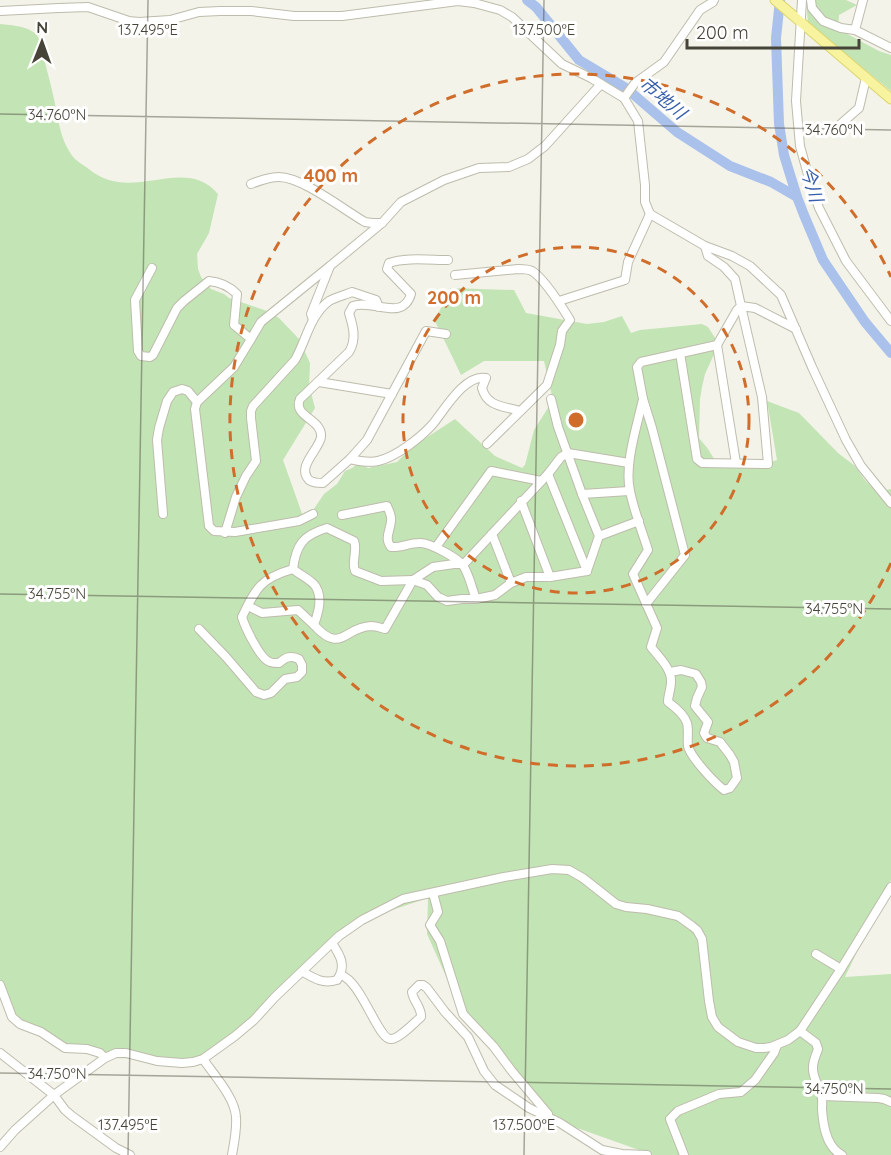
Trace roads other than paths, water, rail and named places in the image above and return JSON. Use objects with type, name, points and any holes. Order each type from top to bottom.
[{"type":"main road","points":[[775,0],[891,99]]},
{"type":"street","points":[[624,98],[634,83],[664,62],[700,10],[714,0]]},
{"type":"street","points":[[802,0],[796,94],[800,146],[819,208],[846,261],[891,321]]},
{"type":"street","points":[[811,0],[812,8],[823,21],[841,28],[855,30],[891,48]]},
{"type":"street","points":[[855,30],[863,0]]},
{"type":"street","points":[[0,11],[88,7],[129,21],[139,22],[170,20],[199,12],[220,11],[250,11],[294,16],[342,16],[458,1],[491,8],[512,17],[562,64],[624,98],[638,121],[645,202],[650,213],[705,246],[732,256],[750,266],[781,295],[846,440],[861,466],[891,503]]},
{"type":"street","points":[[834,129],[859,108],[866,78]]},
{"type":"street","points":[[313,514],[300,522],[278,526],[225,533],[214,531],[209,526],[196,420],[197,402],[234,368],[261,322],[382,223],[401,202],[444,180],[479,168],[509,166],[528,159],[545,146],[601,84]]},
{"type":"street","points":[[251,184],[277,177],[290,178],[365,222],[382,223]]},
{"type":"street","points":[[559,301],[626,280],[628,262],[650,213]]},
{"type":"street","points":[[680,353],[697,459],[702,463],[768,464],[762,398],[735,279],[724,267],[708,256],[705,246]]},
{"type":"street","points":[[446,334],[426,331],[367,440],[350,459],[322,483],[311,482],[305,470],[321,434],[319,426],[302,413],[298,404],[300,399],[349,352],[353,345],[354,329],[349,313],[353,306],[361,303],[399,309],[408,302],[411,297],[408,291],[387,269],[393,261],[448,260]]},
{"type":"street","points":[[313,320],[311,314],[330,266]]},
{"type":"street","points":[[152,268],[135,300],[138,351],[141,356],[153,355],[177,308],[209,281],[217,281],[237,294],[234,325],[251,339]]},
{"type":"street","points":[[455,275],[527,269],[534,272],[559,301],[570,320],[562,331],[560,345],[547,385],[487,444]]},
{"type":"street","points":[[225,533],[236,497],[255,461],[251,411],[253,406],[295,360],[313,320],[321,308],[331,300],[352,292],[376,300],[379,307]]},
{"type":"street","points":[[741,306],[755,308],[796,329]]},
{"type":"street","points":[[736,463],[717,345],[741,306]]},
{"type":"street","points":[[646,604],[685,555],[643,399],[637,367],[641,362],[717,345]]},
{"type":"street","points":[[350,459],[367,462],[380,460],[407,447],[431,425],[462,387],[483,376],[486,378],[482,388],[483,394],[488,401],[520,411]]},
{"type":"street","points":[[319,382],[392,394]]},
{"type":"street","points":[[163,514],[157,440],[167,401],[173,392],[182,389],[188,391],[197,402]]},
{"type":"street","points":[[550,399],[582,494],[599,536],[587,571]]},
{"type":"street","points":[[643,399],[629,463],[629,491],[648,550],[633,574],[657,628],[651,646],[670,672],[672,679],[668,702],[678,709],[687,723],[688,748],[714,781],[724,790],[729,789],[737,778],[734,762],[720,742],[707,738],[704,733],[708,722],[695,706],[702,687],[701,682],[696,674],[681,670],[670,672]]},
{"type":"street","points":[[248,606],[262,613],[298,610],[324,635],[333,639],[343,637],[359,628],[373,626],[386,629],[413,580],[433,567],[463,564],[548,474],[561,457],[568,453],[629,463]]},
{"type":"street","points":[[436,547],[490,471],[541,481]]},
{"type":"street","points":[[548,474],[587,571]]},
{"type":"street","points":[[582,494],[629,491]]},
{"type":"street","points":[[521,501],[550,578]]},
{"type":"street","points":[[342,515],[387,506],[392,519],[387,534],[387,542],[391,547],[398,548],[417,543],[427,543],[436,547],[463,564],[476,599]]},
{"type":"street","points":[[599,536],[639,521]]},
{"type":"street","points":[[293,569],[299,544],[327,528],[354,541],[356,546],[353,565],[355,571],[381,580],[413,580],[427,585],[438,597],[447,601],[488,598],[511,583],[526,577],[550,578],[587,571]]},
{"type":"street","points":[[492,534],[511,583]]},
{"type":"street","points":[[199,629],[256,692],[264,695],[271,693],[285,679],[297,677],[302,672],[299,658],[286,657],[279,663],[269,662],[264,658],[244,624],[243,617],[261,584],[278,573],[293,569]]},
{"type":"street","points":[[293,569],[316,587],[319,610],[314,625]]},
{"type":"street","points":[[0,1147],[15,1130],[54,1095],[105,1058],[116,1053],[126,1053],[157,1061],[193,1062],[203,1059],[254,1020],[339,936],[362,920],[403,900],[504,877],[552,869],[569,870],[616,904],[678,916],[697,930],[702,939],[712,1017],[718,1027],[738,1042],[747,1046],[764,1048],[788,1040],[800,1031],[891,887]]},
{"type":"street","points":[[434,893],[438,912],[430,925],[445,954],[463,1014],[494,1047],[510,1070],[552,1119]]},
{"type":"street","points":[[303,972],[319,981],[338,980],[341,975],[341,956],[332,943]]},
{"type":"street","points":[[816,954],[841,969]]},
{"type":"street","points":[[341,975],[353,984],[379,1029],[390,1039],[402,1033],[421,1017],[421,1011],[411,992],[419,985],[423,985],[468,1037],[484,1071],[495,1084],[529,1108],[552,1119],[602,1150],[647,1155]]},
{"type":"street","points":[[0,985],[12,1017],[20,1024],[41,1032],[65,1048],[87,1049],[100,1053],[105,1058]]},
{"type":"street","points":[[800,1031],[816,1043],[818,1049],[813,1076],[822,1096],[825,1128],[834,1151],[842,1155]]},
{"type":"street","points":[[684,1155],[670,1119],[678,1112],[719,1094],[741,1092],[754,1080],[774,1053],[777,1045]]},
{"type":"street","points":[[0,1053],[54,1095],[72,1116],[130,1155]]},
{"type":"street","points":[[203,1059],[235,1109],[236,1134],[232,1155]]},
{"type":"street","points":[[822,1096],[878,1098],[891,1102]]},
{"type":"waterway","name":"市地川","points":[[527,0],[536,7],[579,60],[626,88],[677,132],[730,166],[771,182],[797,197]]},
{"type":"waterway","name":"今川","points":[[780,0],[776,38],[779,124],[784,155],[797,197],[823,260],[865,322],[891,353]]}]
